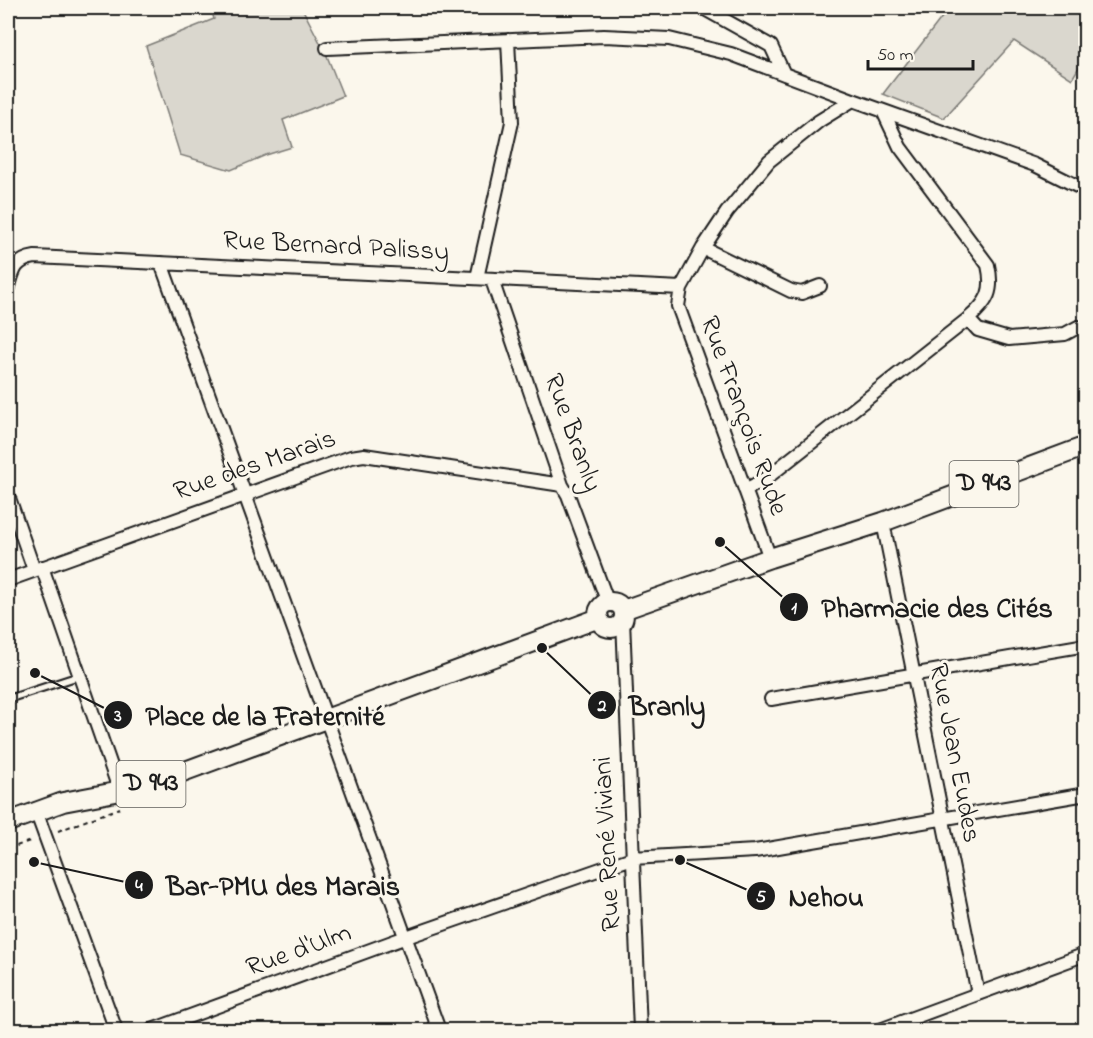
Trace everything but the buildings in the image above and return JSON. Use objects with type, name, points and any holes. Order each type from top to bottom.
[{"type":"main road","name":"D 943","points":[[8,822],[63,802],[142,787],[613,613],[770,558],[883,522],[1086,446]]},
{"type":"street","points":[[703,8],[771,46],[784,74]]},
{"type":"street","points":[[327,48],[604,36],[669,39],[731,54],[1035,165],[1077,186]]},
{"type":"street","points":[[477,278],[512,122],[508,40]]},
{"type":"street","points":[[681,288],[703,248],[727,212],[770,161],[819,121],[853,100]]},
{"type":"street","points":[[745,490],[764,480],[968,319],[980,308],[988,296],[992,279],[988,265],[900,147],[883,111]]},
{"type":"street","points":[[703,248],[790,291],[802,293],[819,286]]},
{"type":"street","name":"Rue Bernard Palissy","points":[[8,290],[15,267],[24,259],[35,257],[681,288]]},
{"type":"street","points":[[161,263],[439,1030]]},
{"type":"street","name":"Rue Branly","points":[[492,280],[562,485],[568,495],[613,613]]},
{"type":"street","name":"Rue François Rude","points":[[681,288],[678,306],[770,558]]},
{"type":"street","points":[[968,319],[978,330],[1009,339],[1065,334],[1078,327]]},
{"type":"street","name":"Rue des Marais","points":[[8,580],[351,457],[364,455],[562,485]]},
{"type":"street","points":[[8,495],[79,676],[120,792]]},
{"type":"street","name":"Rue Jean Eudes","points":[[883,522],[978,994]]},
{"type":"street","name":"Rue René Viviani","points":[[613,613],[632,858],[640,1030]]},
{"type":"street","points":[[771,699],[1086,645]]},
{"type":"street","name":"Rue d'Ulm","points":[[152,1030],[632,858],[755,851],[1086,794]]},
{"type":"street","points":[[36,811],[116,1030]]},
{"type":"street","points":[[880,1030],[1086,954]]},
{"type":"lane","points":[[8,699],[79,676]]},
{"type":"shaded area","points":[[211,8],[302,8],[327,56],[343,96],[283,120],[292,147],[231,170],[180,155],[146,46],[214,19]]},
{"type":"shaded area","points":[[949,8],[1085,8],[1085,57],[1072,79],[1014,41],[944,118],[883,94]]},
{"type":"place","name":"Pharmacie des Cités","points":[[720,542]]},
{"type":"place","name":"Branly","points":[[542,648]]},
{"type":"place","name":"Place de la Fraternité","points":[[35,673]]},
{"type":"place","name":"Nehou","points":[[680,860]]},
{"type":"place","name":"Bar-PMU des Marais","points":[[34,862]]}]
